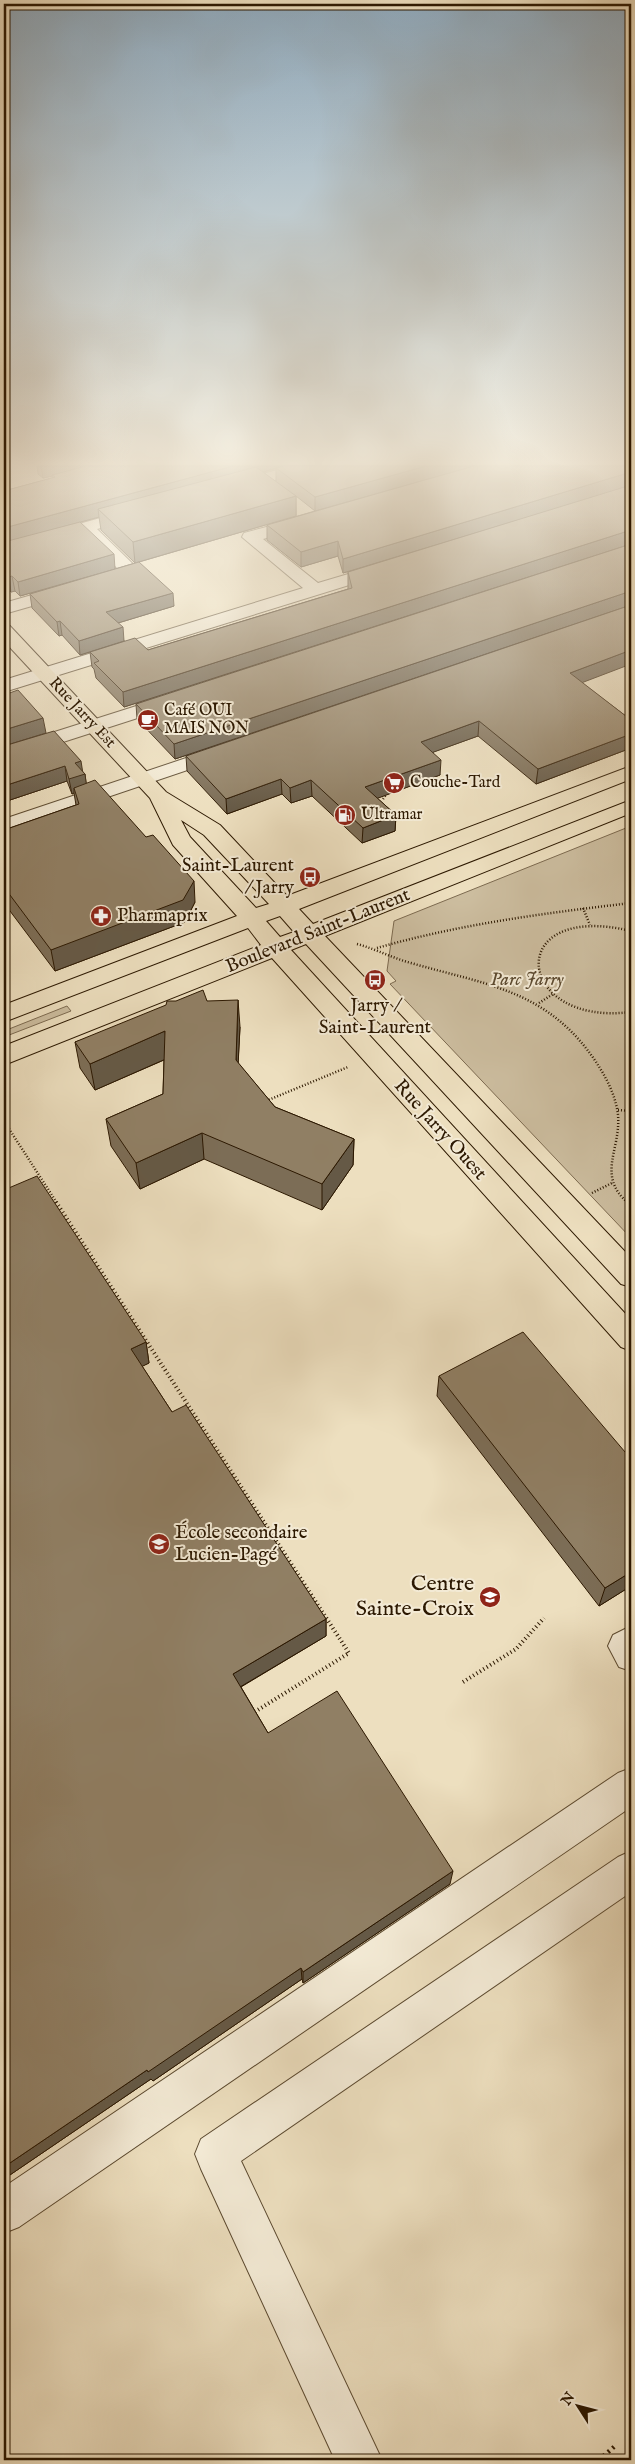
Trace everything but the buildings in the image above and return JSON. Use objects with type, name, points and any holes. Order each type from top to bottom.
[{"type":"main road","name":"Rue Jarry Est","points":[[4,630],[159,796],[181,840],[252,918]]},
{"type":"main road","name":"Boulevard Saint-Laurent","points":[[4,1014],[631,772]]},
{"type":"main road","name":"Rue Jarry Est","points":[[159,796],[212,830],[283,906]]},
{"type":"main road","name":"Boulevard Saint-Laurent","points":[[4,1056],[631,806]]},
{"type":"main road","name":"Rue Jarry Ouest","points":[[283,906],[631,1276]]},
{"type":"main road","name":"Rue Jarry Ouest","points":[[252,918],[276,948],[631,1339]]},
{"type":"street","points":[[4,609],[100,581]]},
{"type":"street","points":[[305,581],[315,589]]},
{"type":"street","points":[[4,686],[342,581]]},
{"type":"street","points":[[4,755],[184,696]]},
{"type":"street","points":[[4,826],[240,746]]},
{"type":"street","points":[[631,1642],[625,1646],[631,1655]]},
{"type":"street","points":[[4,2212],[631,1786]]},
{"type":"street","points":[[359,2460],[216,2154],[631,1870]]},
{"type":"path","points":[[383,799],[391,787]]},
{"type":"path","points":[[377,948],[412,938],[539,914],[631,903]]},
{"type":"path","points":[[583,908],[590,925]]},
{"type":"path","points":[[631,931],[607,925],[590,925],[560,933],[549,940],[538,960],[538,972],[544,983],[553,994],[566,1003],[591,1012],[609,1014],[631,1012]]},
{"type":"path","points":[[352,943],[377,948],[389,956],[409,963],[495,985],[539,1004],[561,1019],[591,1054],[607,1080],[618,1110],[612,1183],[617,1193],[631,1205]]},
{"type":"path","points":[[539,1004],[553,994]]},
{"type":"path","points":[[263,1103],[353,1065]]},
{"type":"path","points":[[618,1110],[631,1111]]},
{"type":"path","points":[[4,1121],[349,1652],[250,1715]]},
{"type":"path","points":[[589,1195],[612,1183]]},
{"type":"path","points":[[464,1682],[516,1649],[544,1618]]},
{"type":"path","points":[[599,2460],[615,2446]]},
{"type":"green space","name":"Parc Jarry","points":[[631,826],[631,1238],[390,984],[396,981],[387,971],[394,921]]},
{"type":"green space","points":[[67,1006],[71,1011],[4,1037],[4,1031]]},
{"type":"place","name":"Café OUI MAIS NON","points":[[148,720]]},
{"type":"place","name":"Couche-Tard","points":[[394,783]]},
{"type":"place","name":"Ultramar","points":[[345,815]]},
{"type":"place","name":"Saint-Laurent / Jarry","points":[[310,877]]},
{"type":"place","name":"Pharmaprix","points":[[101,916]]},
{"type":"place","name":"Jarry / Saint-Laurent","points":[[375,980]]},
{"type":"place","name":"École secondaire Lucien-Pagé","points":[[159,1544]]},
{"type":"place","name":"Centre Sainte-Croix","points":[[490,1597]]}]
